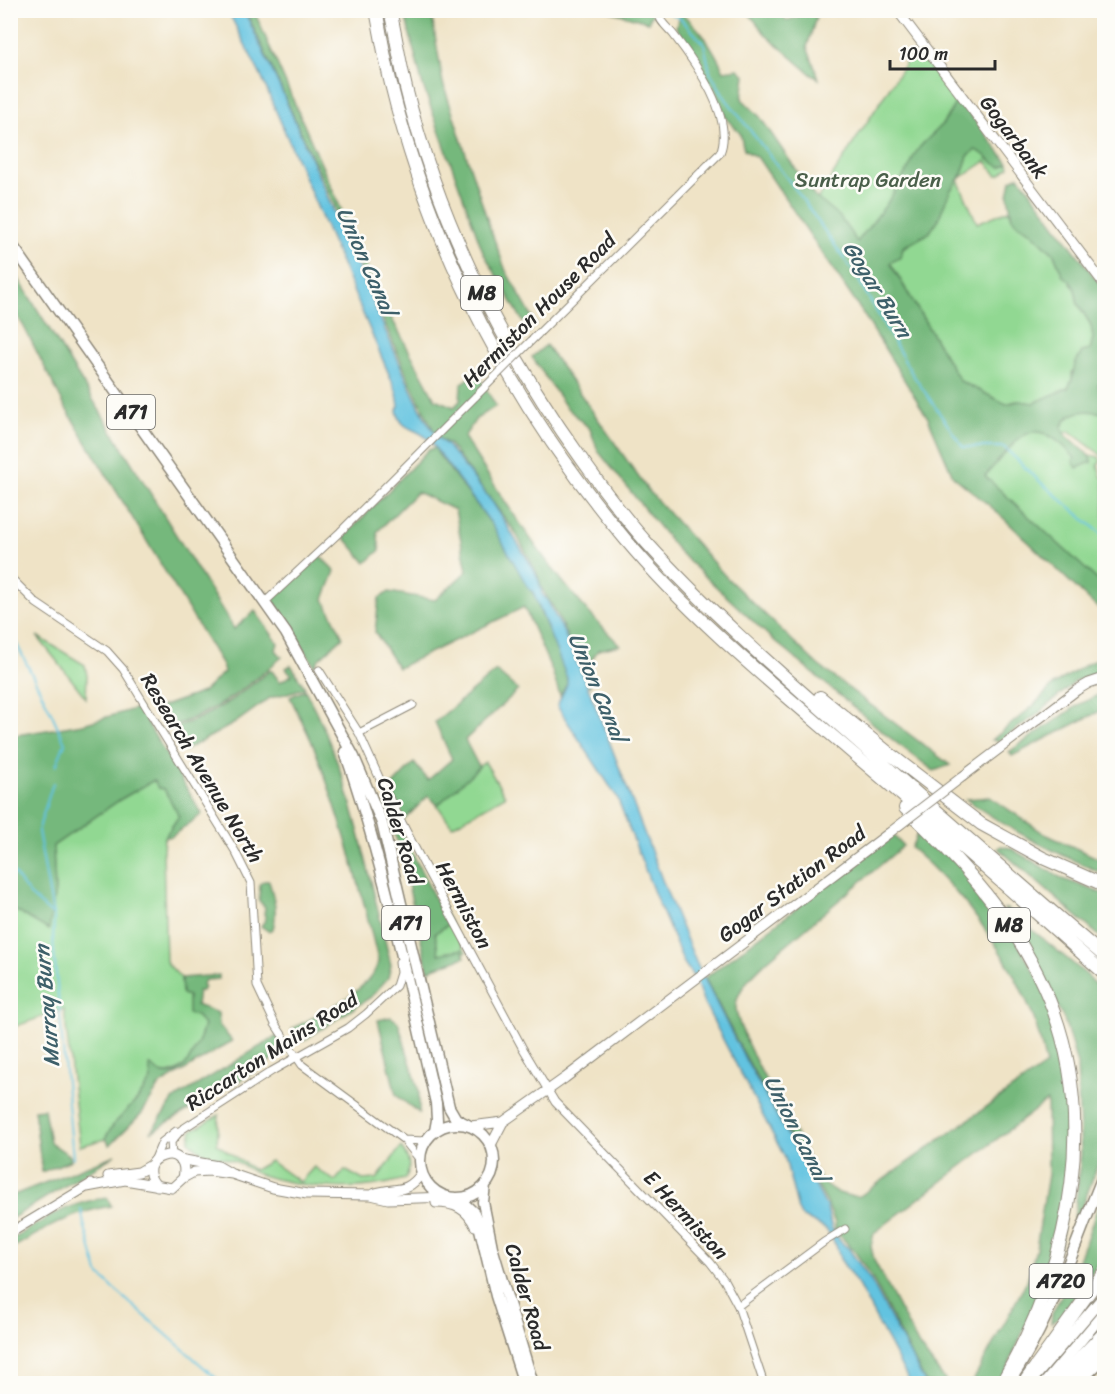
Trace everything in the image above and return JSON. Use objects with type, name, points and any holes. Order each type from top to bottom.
[{"type":"highway","name":"M8","points":[[376,10],[391,83],[411,155],[442,240],[476,316],[526,404],[576,477],[626,540],[703,621],[922,824],[960,864],[998,909],[1017,936],[1048,996],[1062,1041],[1071,1088],[1075,1127],[1071,1194],[1052,1274],[1034,1320],[1001,1383]]},
{"type":"highway","name":"M8","points":[[390,10],[406,88],[425,153],[454,233],[492,313],[527,376],[558,425],[605,491],[646,541],[729,625],[868,751],[1104,956]]},
{"type":"highway","name":"M8","points":[[729,625],[792,672],[899,762],[976,820],[1043,858],[1104,885]]},
{"type":"highway","name":"M8","points":[[752,667],[971,854],[1104,973]]},
{"type":"highway","points":[[1023,1383],[1104,1272]]},
{"type":"highway","points":[[1055,1383],[1104,1333]]},
{"type":"highway","points":[[1071,1383],[1104,1346]]},
{"type":"main road","name":"Calder Road","points":[[10,242],[252,582],[298,652],[354,757],[382,823],[449,1107],[456,1119],[470,1126]]},
{"type":"main road","name":"Calder Road","points":[[334,721],[367,820],[396,936],[436,1103],[435,1131]]},
{"type":"main road","points":[[451,1124],[470,1126],[483,1134],[491,1145],[494,1166],[485,1185],[477,1192],[453,1197],[433,1189],[422,1173],[420,1160],[425,1141],[435,1131],[451,1124]]},
{"type":"main road","name":"A720","points":[[1008,1383],[1026,1354],[1054,1299],[1104,1174]]},
{"type":"main road","name":"Calder Road","points":[[485,1185],[483,1202],[492,1247],[533,1383]]},
{"type":"main road","name":"Calder Road","points":[[453,1197],[474,1213],[479,1226],[496,1296],[524,1383]]},
{"type":"main road","name":"A720","points":[[1029,1383],[1104,1296]]},
{"type":"main road","name":"A720","points":[[1044,1383],[1104,1313]]},
{"type":"main road","points":[[1077,1383],[1104,1358]]},
{"type":"street","name":"Gogarbank","points":[[897,10],[1104,284]]},
{"type":"street","name":"Hermiston House Road","points":[[265,602],[340,532],[720,153],[724,131],[713,98],[660,13]]},
{"type":"street","name":"Research Avenue North","points":[[10,577],[36,603],[107,651],[123,669],[235,851],[251,883],[257,986],[275,1024],[302,1065],[404,1140],[420,1160]]},
{"type":"street","name":"Hermiston","points":[[319,670],[359,733],[383,786],[424,865],[548,1091]]},
{"type":"street","name":"Gogar Station Road","points":[[470,1126],[503,1122],[548,1091],[1077,690],[1104,678]]},
{"type":"street","points":[[359,733],[413,705]]},
{"type":"street","name":"Riccarton Mains Road","points":[[176,1157],[171,1142],[181,1130],[296,1056],[348,1028],[396,986],[400,973],[396,936]]},
{"type":"street","name":"E Hermiston","points":[[548,1091],[555,1102],[710,1262],[724,1280],[738,1306],[764,1383]]},
{"type":"street","name":"Gogar Station Road","points":[[491,1145],[503,1122]]},
{"type":"street","name":"Riccarton Mains Road","points":[[153,1163],[162,1142],[172,1132],[181,1130]]},
{"type":"street","points":[[404,1140],[425,1141]]},
{"type":"street","points":[[10,1233],[99,1179],[139,1172],[165,1155],[218,1166],[232,1174]]},
{"type":"street","points":[[176,1157],[184,1167],[183,1178]]},
{"type":"street","points":[[153,1163],[152,1178],[158,1186]]},
{"type":"street","points":[[87,1187],[125,1180],[172,1188],[183,1178],[200,1171],[232,1174],[265,1186],[291,1192],[323,1196],[370,1195],[387,1199],[445,1203],[461,1209],[471,1218],[485,1253]]},
{"type":"street","points":[[370,1195],[383,1191],[407,1189],[422,1173]]},
{"type":"street","points":[[410,1199],[453,1197]]},
{"type":"street","points":[[738,1306],[845,1229]]},
{"type":"green space","points":[[246,11],[254,11],[377,291],[435,399],[454,407],[460,401],[461,384],[477,373],[496,406],[476,419],[464,437],[517,519],[555,572],[597,622],[620,645],[598,650],[592,659],[590,687],[556,612],[542,589],[537,573],[515,532],[449,444],[435,433],[410,382],[334,205]]},
{"type":"green space","points":[[404,11],[431,11],[443,83],[506,271],[536,324],[529,332],[483,252],[422,83]]},
{"type":"green space","points":[[609,11],[653,11],[648,22]]},
{"type":"green space","points":[[747,11],[783,11],[785,20],[818,11],[807,47],[819,79],[767,36]]},
{"type":"green space","points":[[681,13],[706,39],[724,71],[738,69],[745,75],[742,99],[760,117],[814,196],[839,216],[857,242],[886,205],[916,153],[942,124],[955,103],[961,103],[1008,163],[1001,167],[975,150],[968,156],[962,174],[950,191],[937,222],[929,233],[903,247],[901,257],[890,263],[960,381],[1006,404],[1019,401],[1034,403],[1068,388],[1075,364],[1082,352],[1090,350],[1093,338],[1091,325],[1078,304],[1075,289],[1063,276],[1054,254],[1030,231],[1012,218],[1008,195],[1011,180],[1019,176],[1104,290],[1104,381],[1098,385],[1104,399],[1104,413],[1085,411],[1073,414],[1068,417],[1061,428],[1068,438],[1086,452],[1092,462],[1077,468],[1073,461],[1075,458],[1060,443],[1047,435],[1036,432],[1026,434],[1016,441],[985,476],[1104,586],[1104,611],[1092,603],[996,511],[953,476],[928,418],[862,312],[758,158],[744,150],[740,133],[726,118],[715,90],[676,27]]},
{"type":"green space","name":"Suntrap Garden","points":[[926,55],[959,98],[859,255],[816,201],[910,56]]},
{"type":"green space","points":[[976,150],[983,152],[989,160],[1008,163],[1009,167],[1000,175],[996,175],[986,161],[958,180],[977,223],[1009,210],[1012,218],[1019,225],[1030,231],[1054,254],[1063,275],[1075,289],[1078,304],[1091,325],[1093,338],[1090,350],[1072,372],[1072,380],[1068,388],[1034,403],[1016,401],[1006,404],[960,381],[890,262],[901,257],[903,248],[929,233],[937,222],[950,191],[962,174],[968,156]]},
{"type":"green space","points":[[10,265],[234,629],[255,611],[278,643],[276,650],[282,657],[255,679],[230,698],[203,714],[171,727],[158,708],[203,692],[224,672],[221,663],[65,407],[11,306]]},
{"type":"green space","points":[[546,345],[647,489],[728,579],[818,665],[950,765],[934,771],[894,741],[771,638],[680,553],[598,451],[590,429],[566,407],[532,357]]},
{"type":"green space","points":[[1086,410],[1104,413],[1104,457],[1069,431],[1064,435],[1061,429],[1070,416]]},
{"type":"green space","points":[[1034,431],[1045,432],[1092,462],[1089,455],[1099,457],[1101,461],[1098,465],[1104,479],[1104,586],[984,476],[1021,436]]},
{"type":"green space","points":[[435,448],[493,526],[536,597],[566,671],[567,684],[560,696],[552,671],[524,607],[398,668],[375,632],[379,598],[389,592],[435,600],[467,571],[455,510],[417,492],[377,532],[380,550],[366,563],[344,537],[428,450]]},
{"type":"green space","points":[[320,556],[335,571],[324,599],[343,637],[319,659],[315,666],[272,599]]},
{"type":"green space","points":[[37,636],[85,665],[86,698]]},
{"type":"green space","points":[[1104,657],[1104,671],[1076,681],[1038,714],[999,741],[992,740],[1033,706],[1053,685],[1089,663]]},
{"type":"green space","points":[[291,665],[305,688],[270,698],[235,723],[184,751],[175,728],[225,704],[269,671],[272,671],[280,682],[292,675],[286,668]]},
{"type":"green space","points":[[496,671],[518,690],[465,740],[479,767],[438,805],[428,796],[404,820],[390,788],[414,763],[428,780],[452,759],[435,722]]},
{"type":"green space","points":[[305,690],[335,755],[357,824],[391,965],[388,978],[371,997],[303,1041],[292,1029],[356,991],[375,971],[378,960],[342,826],[314,747],[290,697]]},
{"type":"green space","points":[[1104,692],[1104,709],[1012,756],[1009,752],[1080,704]]},
{"type":"green space","points":[[138,708],[202,814],[172,836],[164,838],[179,816],[164,789],[158,788],[154,780],[121,799],[53,846],[55,891],[49,930],[11,908],[11,736],[83,724]]},
{"type":"green space","points":[[485,762],[505,796],[452,826],[432,798]]},
{"type":"green space","points":[[154,780],[164,789],[179,816],[164,838],[166,962],[181,978],[182,994],[188,996],[196,1016],[204,1025],[195,1051],[184,1066],[177,1071],[160,1073],[151,1080],[137,1100],[114,1124],[105,1139],[80,1146],[64,1009],[11,1028],[11,908],[55,891],[53,846],[121,799]]},
{"type":"green space","points":[[990,797],[1045,834],[1104,861],[1104,874],[1033,840],[966,799]]},
{"type":"green space","points":[[388,804],[448,925],[435,933],[439,954],[462,949],[465,957],[428,970],[399,846],[383,806]]},
{"type":"green space","points":[[922,823],[998,909],[1048,996],[1075,1127],[1060,1245],[1001,1383],[972,1383],[1027,1281],[1036,1249],[1048,1174],[1047,1101],[874,1233],[871,1246],[874,1260],[919,1346],[947,1383],[926,1383],[872,1278],[855,1252],[835,1230],[835,1223],[827,1203],[738,1043],[705,978],[893,835],[903,846],[767,961],[748,981],[737,998],[738,1017],[752,1054],[817,1174],[836,1192],[860,1196],[1046,1065],[1033,1016],[997,947],[948,883],[911,848]]},
{"type":"green space","points":[[1001,846],[1010,848],[1063,879],[1104,894],[1104,940],[998,848]]},
{"type":"green space","points":[[269,881],[275,910],[273,929],[268,931],[261,926],[266,919],[265,907],[259,901],[260,884]]},
{"type":"green space","points":[[440,904],[466,952],[439,961],[430,971],[416,911]]},
{"type":"green space","points":[[1004,909],[1007,909],[1088,976],[1104,994],[1104,1148],[1077,1221],[1074,1220],[1081,1154],[1077,1064],[1065,1022],[1043,974],[1023,934]]},
{"type":"green space","points":[[219,975],[219,979],[205,980],[202,991],[198,991],[196,1005],[218,1013],[219,1025],[232,1041],[160,1085],[142,1113],[110,1145],[105,1138],[151,1080],[149,1065],[161,1073],[177,1072],[190,1059],[199,1041],[204,1025],[196,1016],[188,1014],[188,996],[182,994],[181,978]]},
{"type":"green space","points":[[391,1017],[398,1022],[419,1091],[419,1113],[396,1095],[378,1020]]},
{"type":"green space","points":[[277,1036],[285,1051],[251,1074],[151,1132],[174,1099]]},
{"type":"green space","points":[[44,1109],[50,1142],[70,1156],[71,1160],[42,1172],[34,1110]]},
{"type":"green space","points":[[219,1115],[217,1144],[254,1170],[270,1161],[300,1182],[314,1167],[335,1181],[345,1170],[363,1180],[377,1179],[401,1147],[408,1159],[408,1171],[405,1179],[350,1188],[313,1186],[258,1174],[234,1161],[199,1150],[189,1141],[192,1130]]},
{"type":"green space","points":[[115,1155],[11,1219],[11,1196]]},
{"type":"green space","points":[[1104,1189],[1104,1257],[1060,1317],[1051,1323],[1052,1314],[1078,1263]]},
{"type":"green space","points":[[108,1198],[111,1206],[71,1217],[11,1249],[11,1240],[57,1213],[81,1203]]},
{"type":"water","points":[[228,11],[243,11],[248,19],[425,418],[441,441],[447,445],[493,503],[533,568],[542,594],[565,635],[595,704],[696,962],[734,1038],[827,1208],[832,1229],[871,1281],[925,1383],[910,1383],[858,1285],[840,1259],[837,1247],[826,1229],[801,1216],[785,1158],[704,1003],[695,979],[684,963],[617,797],[557,706],[567,684],[567,678],[533,592],[529,589],[493,526],[430,441],[406,426],[399,417],[397,393],[261,76]]},
{"type":"waterway","name":"Gogar Burn","points":[[664,10],[681,19],[704,44],[710,72],[726,99],[796,190],[857,277],[911,372],[963,447],[1004,447],[1037,479],[1104,536]]},
{"type":"waterway","points":[[10,631],[65,743],[56,766]]},
{"type":"waterway","points":[[53,783],[38,831],[53,914]]},
{"type":"waterway","name":"Murray Burn","points":[[10,868],[30,895],[54,916],[53,941],[73,1158]]},
{"type":"waterway","name":"Murray Burn","points":[[81,1209],[98,1273],[223,1384]]},
{"type":"water label","name":"Union Canal","points":[[367,261]]},
{"type":"water label","name":"Union Canal","points":[[598,687]]},
{"type":"water label","name":"Union Canal","points":[[797,1128]]}]
